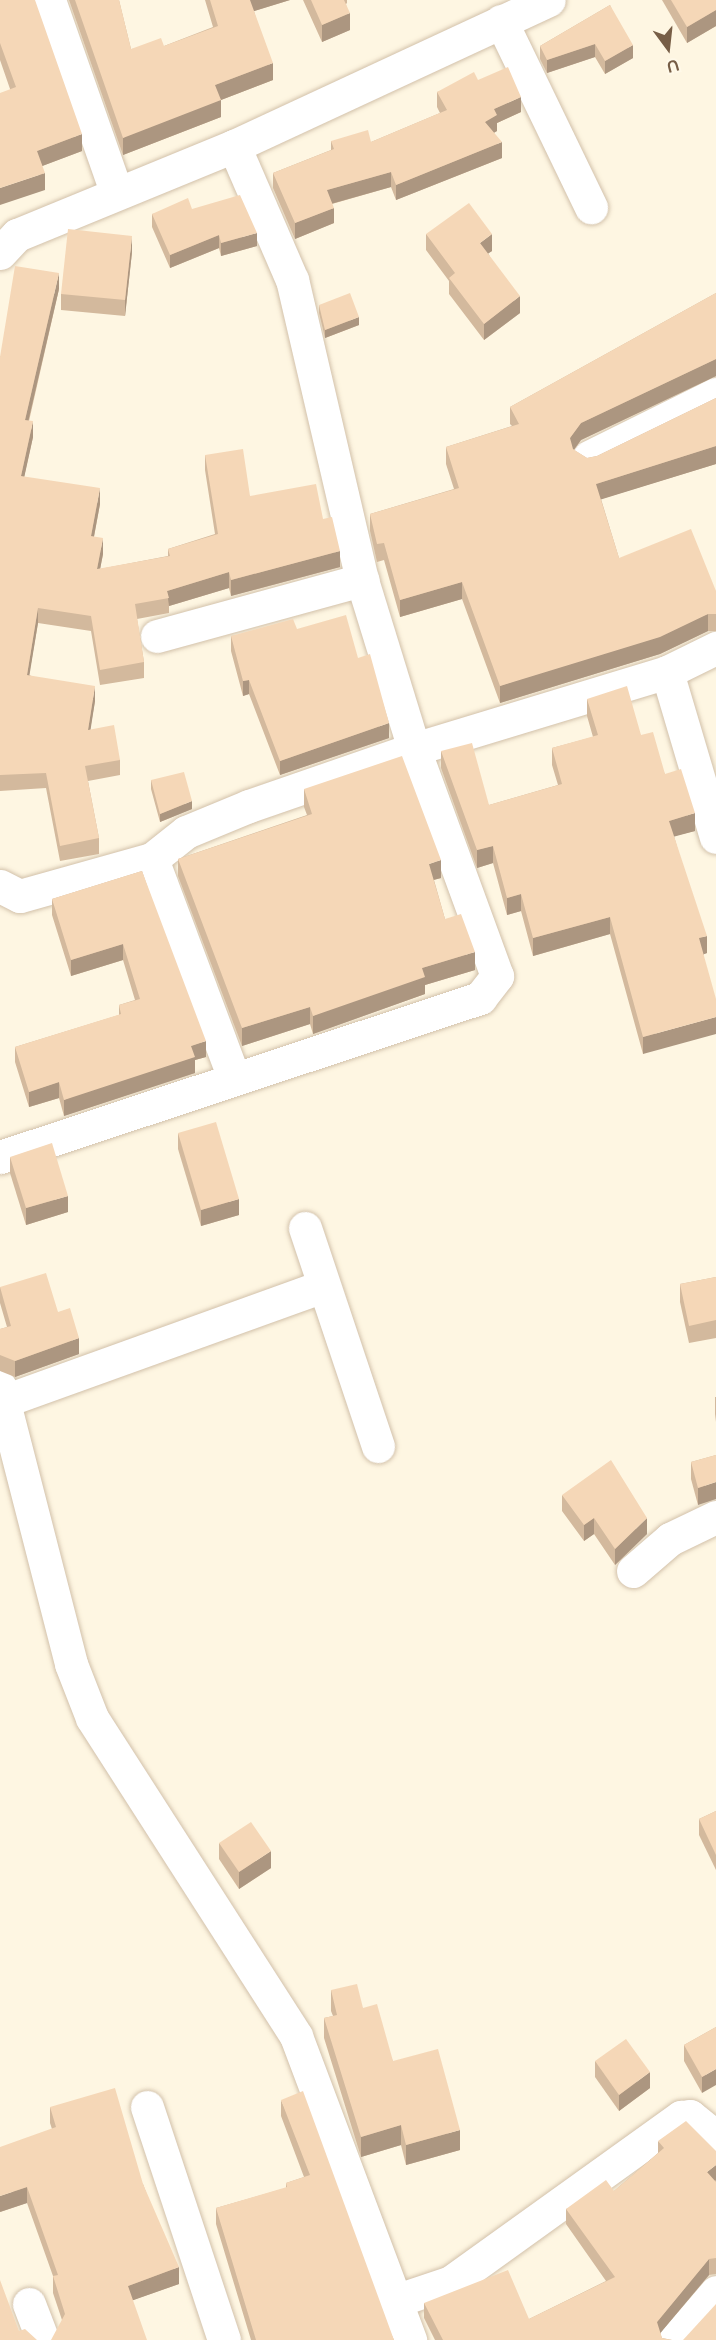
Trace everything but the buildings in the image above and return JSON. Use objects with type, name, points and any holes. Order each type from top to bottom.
[{"type":"street","points":[[48,0],[116,191]]},
{"type":"street","points":[[0,254],[17,235],[116,191],[234,146],[549,0]]},
{"type":"street","points":[[501,21],[591,207]]},
{"type":"street","points":[[0,1156],[233,1076],[480,998],[492,989],[497,976],[489,946],[414,749],[362,580],[292,280],[234,146]]},
{"type":"street","points":[[589,456],[716,394]]},
{"type":"street","points":[[157,636],[362,580]]},
{"type":"street","points":[[0,886],[20,896],[153,859],[186,832],[414,749],[667,672],[716,648]]},
{"type":"street","points":[[667,672],[716,837]]},
{"type":"street","points":[[153,859],[233,1076]]},
{"type":"street","points":[[305,1228],[378,1446]]},
{"type":"street","points":[[323,1286],[2,1394],[71,1664],[92,1718],[296,2036],[410,2340]]},
{"type":"street","points":[[633,1572],[670,1539],[716,1517]]},
{"type":"street","points":[[147,2107],[224,2340]]},
{"type":"street","points":[[396,2301],[451,2282],[681,2116],[690,2116],[716,2137]]},
{"type":"street","points":[[675,2340],[716,2292]]},
{"type":"street","points":[[29,2304],[43,2340]]}]
